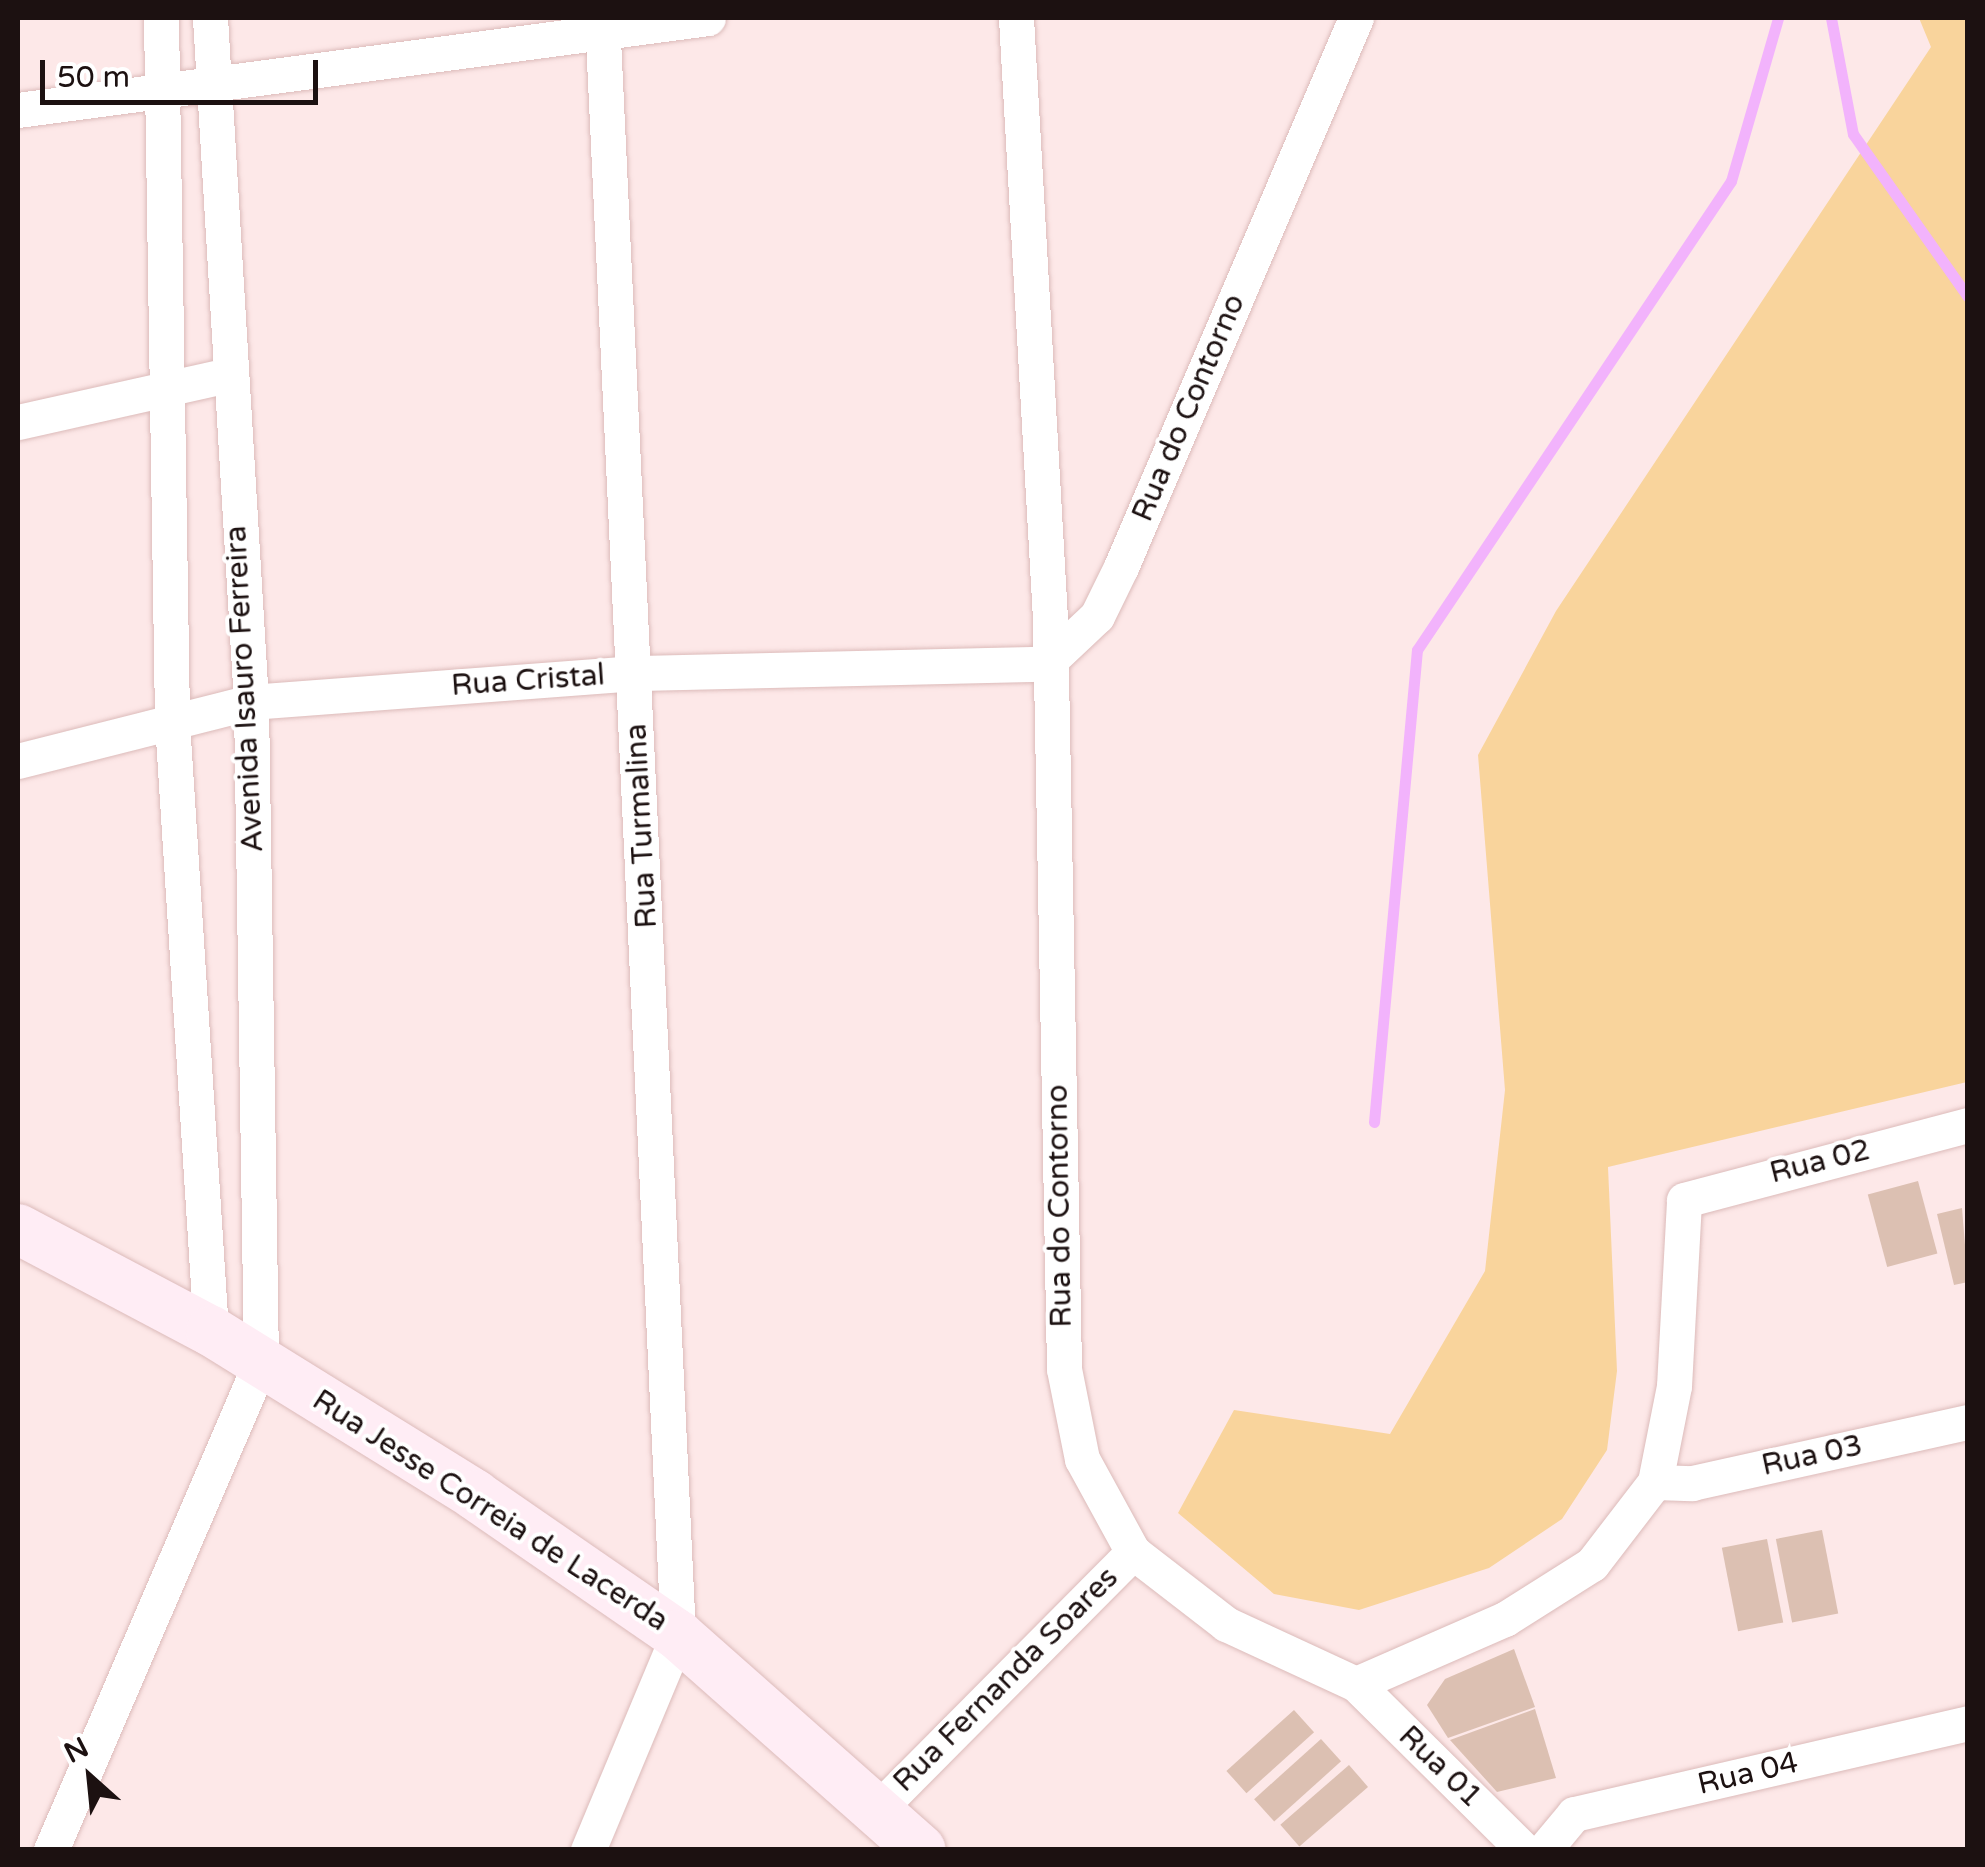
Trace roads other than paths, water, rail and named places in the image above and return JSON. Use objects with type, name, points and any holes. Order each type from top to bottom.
[{"type":"main road","name":"Rua Jesse Correia de Lacerda","points":[[18,1230],[262,1362],[678,1635],[880,1808],[917,1848]]},
{"type":"street","points":[[161,18],[163,384],[172,722],[211,1332]]},
{"type":"street","name":"Avenida Isauro Ferreira","points":[[210,18],[220,80],[228,375],[251,702],[262,1362]]},
{"type":"street","points":[[18,110],[602,22],[708,18]]},
{"type":"street","points":[[1016,18],[1046,664]]},
{"type":"street","name":"Rua do Contorno","points":[[1356,18],[1121,567],[1097,616],[1046,664],[1064,1369],[1082,1459],[1133,1552],[1226,1624],[1356,1684]]},
{"type":"street","name":"Rua Turmalina","points":[[602,22],[678,1635]]},
{"type":"street","points":[[18,422],[163,384],[228,375]]},
{"type":"street","name":"Rua Cristal","points":[[18,761],[251,702],[635,672],[1046,664]]},
{"type":"street","name":"Rua 02","points":[[1655,1482],[1674,1386],[1680,1210],[1690,1195],[1968,1125]]},
{"type":"street","points":[[52,1850],[262,1362]]},
{"type":"street","name":"Rua 03","points":[[1655,1482],[1692,1483],[1968,1422]]},
{"type":"street","points":[[1356,1684],[1505,1620],[1592,1564],[1655,1482]]},
{"type":"street","name":"Rua Fernanda Soares","points":[[880,1808],[1133,1552]]},
{"type":"street","points":[[588,1850],[678,1635]]},
{"type":"street","name":"Rua 01","points":[[1356,1684],[1524,1850]]},
{"type":"street","name":"Rua 04","points":[[1544,1850],[1574,1814],[1968,1723]]},
{"type":"waterway","points":[[1374,1122],[1417,650],[1731,181],[1778,18]]},
{"type":"waterway","points":[[1831,18],[1853,134],[1968,297]]}]
